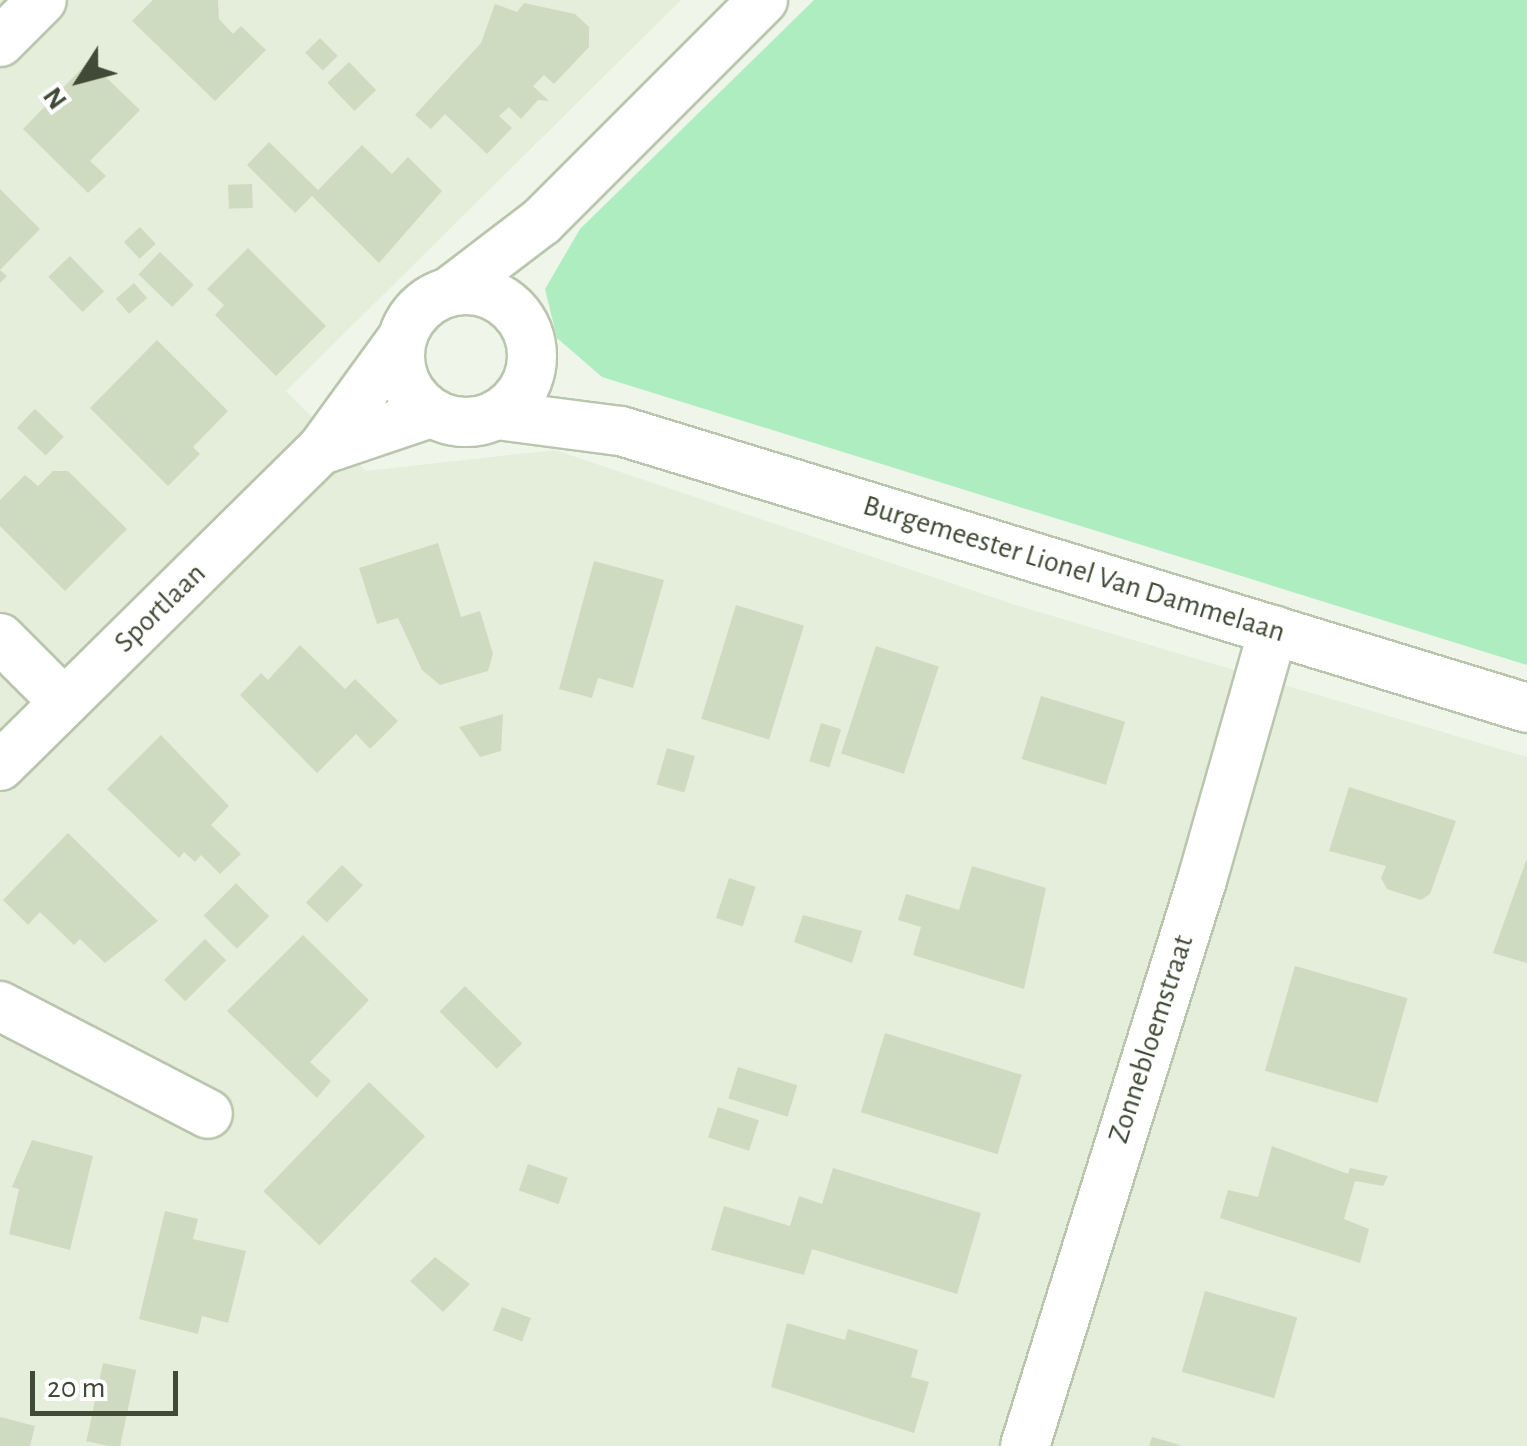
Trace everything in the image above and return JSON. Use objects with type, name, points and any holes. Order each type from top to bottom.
[{"type":"street","points":[[0,42],[42,0]]},
{"type":"street","points":[[449,292],[489,293],[510,305],[531,340],[533,363],[516,402],[497,415],[452,422],[431,413],[406,386],[401,340],[419,310],[542,222],[763,0]]},
{"type":"street","points":[[510,305],[542,222]]},
{"type":"street","name":"Sportlaan","points":[[0,766],[321,450],[401,340]]},
{"type":"street","name":"Burgemeester Lionel Van Dammelaan","points":[[533,363],[621,431]]},
{"type":"street","name":"Sportlaan","points":[[321,450],[431,413]]},
{"type":"street","name":"Burgemeester Lionel Van Dammelaan","points":[[497,415],[621,431],[1527,708]]},
{"type":"street","name":"Zonnebloemstraat","points":[[1025,1446],[1202,880],[1273,630]]},
{"type":"street","points":[[0,638],[64,702]]},
{"type":"street","points":[[0,1006],[208,1114]]},
{"type":"shaded area","points":[[0,0],[681,0],[286,391],[366,471],[555,450],[1022,607],[1527,757],[1527,1446],[0,1446]]},
{"type":"green space","points":[[814,0],[1527,0],[1527,665],[602,377],[557,338],[545,289],[580,229]]},
{"type":"building","points":[[153,0],[218,0],[219,19],[233,34],[241,26],[266,50],[215,101],[132,21]]},
{"type":"building","points":[[524,3],[575,14],[589,27],[589,47],[554,84],[544,75],[533,86],[549,101],[538,100],[521,119],[509,107],[499,116],[512,128],[487,154],[445,114],[431,129],[415,115],[481,43],[495,4],[517,12]]},
{"type":"building","points":[[320,38],[338,56],[323,71],[305,53]]},
{"type":"building","points":[[89,61],[140,110],[90,161],[106,176],[88,193],[23,129]]},
{"type":"building","points":[[349,62],[376,90],[355,111],[327,83]]},
{"type":"building","points":[[269,142],[318,190],[362,145],[392,174],[408,157],[442,191],[379,263],[312,196],[295,213],[247,165]]},
{"type":"building","points":[[252,184],[253,208],[229,209],[228,185]]},
{"type":"building","points":[[0,189],[40,229],[0,270]]},
{"type":"building","points":[[140,227],[156,244],[140,259],[124,242]]},
{"type":"building","points":[[248,248],[326,326],[276,376],[215,315],[224,305],[207,289]]},
{"type":"building","points":[[160,252],[194,285],[172,307],[138,274]]},
{"type":"building","points":[[70,256],[104,291],[82,312],[48,277]]},
{"type":"building","points":[[134,283],[147,298],[129,314],[116,299]]},
{"type":"building","points":[[157,340],[228,411],[193,447],[200,454],[168,486],[90,408]]},
{"type":"building","points":[[35,409],[64,437],[46,455],[17,428]]},
{"type":"building","points":[[53,471],[68,471],[127,529],[65,591],[0,526],[0,500],[25,475],[38,486]]},
{"type":"building","points":[[438,543],[461,617],[480,611],[493,654],[488,671],[440,685],[422,670],[398,618],[377,624],[359,568]]},
{"type":"building","points":[[594,561],[664,580],[633,688],[598,678],[592,698],[559,689]]},
{"type":"building","points":[[736,605],[804,626],[769,740],[701,719]]},
{"type":"building","points":[[300,645],[345,689],[355,679],[398,721],[370,749],[356,734],[317,773],[240,695],[261,673],[268,680]]},
{"type":"building","points":[[876,646],[939,666],[904,774],[841,753]]},
{"type":"building","points":[[1041,696],[1125,722],[1106,785],[1022,759]]},
{"type":"building","points":[[503,714],[501,751],[480,757],[459,727]]},
{"type":"building","points":[[821,723],[841,729],[829,767],[809,761]]},
{"type":"building","points":[[161,735],[229,806],[211,825],[241,854],[220,874],[201,855],[195,862],[184,852],[179,858],[107,789]]},
{"type":"building","points":[[667,748],[695,756],[684,793],[657,785]]},
{"type":"building","points":[[1349,787],[1456,821],[1430,894],[1421,900],[1387,889],[1381,878],[1386,866],[1329,851]]},
{"type":"building","points":[[68,833],[158,921],[105,963],[80,939],[74,945],[40,912],[28,925],[3,900]]},
{"type":"building","points":[[1527,858],[1527,963],[1493,953]]},
{"type":"building","points":[[342,865],[363,885],[327,923],[306,902]]},
{"type":"building","points":[[972,866],[1046,888],[1024,989],[913,955],[921,927],[898,920],[906,894],[959,910]]},
{"type":"building","points":[[729,878],[756,887],[743,927],[716,918]]},
{"type":"building","points":[[236,883],[269,916],[237,949],[203,916]]},
{"type":"building","points":[[803,915],[862,931],[852,963],[794,942]]},
{"type":"building","points":[[303,935],[369,1000],[310,1062],[331,1081],[317,1098],[227,1011]]},
{"type":"building","points":[[205,939],[226,960],[185,1001],[164,980]]},
{"type":"building","points":[[1295,966],[1407,998],[1377,1103],[1265,1071]]},
{"type":"building","points":[[465,986],[522,1043],[497,1069],[440,1011]]},
{"type":"building","points":[[885,1033],[1022,1075],[997,1154],[861,1112]]},
{"type":"building","points":[[738,1067],[797,1085],[788,1117],[728,1099]]},
{"type":"building","points":[[369,1082],[425,1136],[320,1246],[263,1191]]},
{"type":"building","points":[[718,1107],[759,1120],[749,1151],[708,1137]]},
{"type":"building","points":[[32,1140],[93,1156],[70,1250],[9,1234],[19,1189],[12,1187]]},
{"type":"building","points":[[1272,1146],[1348,1174],[1350,1168],[1388,1176],[1383,1186],[1355,1181],[1344,1219],[1369,1229],[1360,1263],[1220,1218],[1228,1190],[1258,1197]]},
{"type":"building","points":[[528,1164],[568,1178],[559,1204],[519,1190]]},
{"type":"building","points":[[833,1168],[981,1213],[957,1294],[812,1249],[804,1275],[711,1250],[724,1206],[790,1226],[799,1196],[822,1204]]},
{"type":"building","points":[[165,1211],[198,1219],[193,1239],[246,1251],[228,1323],[202,1316],[198,1334],[139,1319]]},
{"type":"building","points":[[435,1257],[470,1284],[443,1312],[410,1281]]},
{"type":"building","points":[[1205,1291],[1297,1317],[1274,1398],[1182,1372]]},
{"type":"building","points":[[502,1307],[531,1318],[522,1341],[493,1330]]},
{"type":"building","points":[[787,1323],[845,1340],[848,1329],[918,1350],[911,1377],[929,1382],[914,1433],[771,1387]]},
{"type":"building","points":[[103,1363],[136,1370],[120,1446],[86,1441]]},
{"type":"building","points":[[0,1417],[35,1426],[30,1446],[0,1446]]},
{"type":"building","points":[[1152,1437],[1180,1445],[1149,1446]]}]
